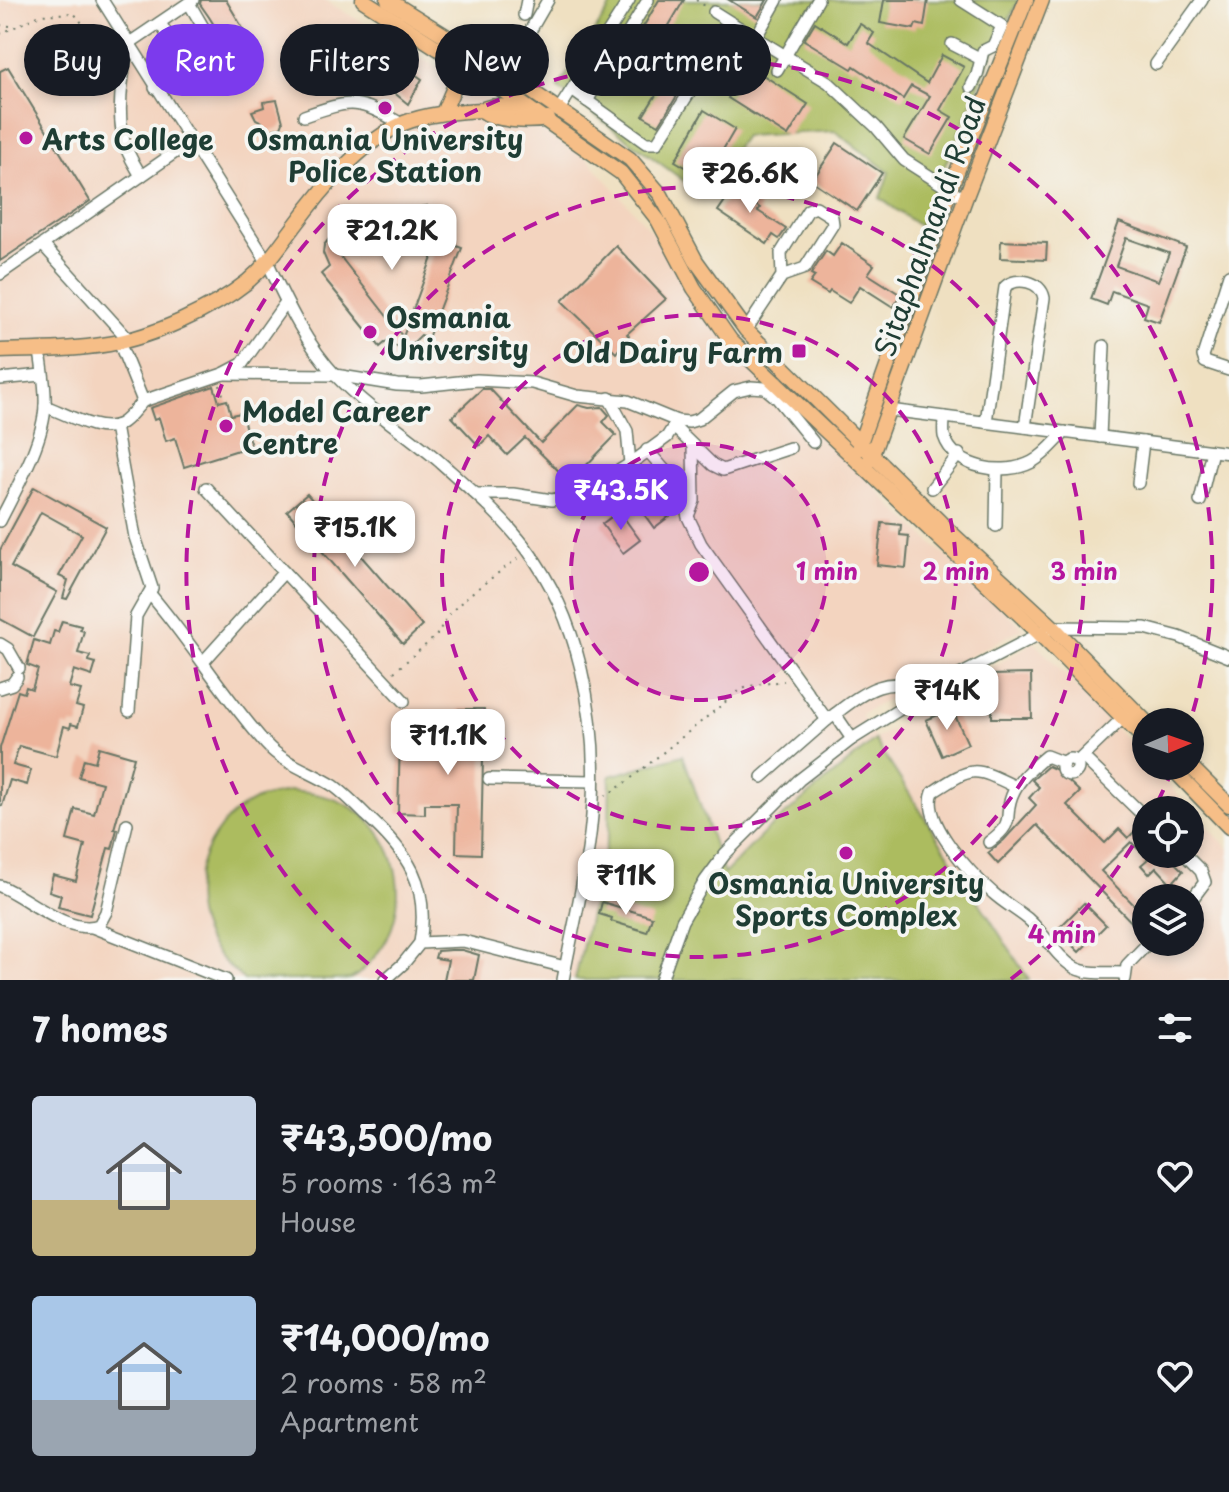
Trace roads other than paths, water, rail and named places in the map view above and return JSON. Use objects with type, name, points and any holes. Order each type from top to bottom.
[{"type":"main road","points":[[363,0],[435,46]]},
{"type":"main road","points":[[388,0],[505,73],[621,173],[658,220],[699,297],[731,341],[1039,633],[1132,715]]},
{"type":"main road","name":"Sitaphalmandi Road","points":[[855,460],[950,189],[1026,0]]},
{"type":"main road","name":"Sitaphalmandi Road","points":[[866,471],[965,199],[1042,0]]},
{"type":"main road","points":[[443,113],[450,96]]},
{"type":"main road","points":[[518,96],[630,159],[644,173],[661,195],[696,261],[746,330],[949,531],[1053,627],[1132,719]]},
{"type":"main road","points":[[0,351],[124,341],[163,327],[221,299],[268,263],[295,225],[349,164],[378,139],[402,124],[443,113],[481,110],[488,115],[522,120],[552,116]]},
{"type":"main road","points":[[1184,780],[1229,827]]},
{"type":"main road","points":[[1204,780],[1229,805]]},
{"type":"street","points":[[102,0],[116,24]]},
{"type":"street","points":[[524,15],[527,0]]},
{"type":"street","points":[[534,24],[548,0]]},
{"type":"street","points":[[614,24],[629,0]]},
{"type":"street","points":[[763,24],[777,0]]},
{"type":"street","points":[[777,70],[818,0]]},
{"type":"street","points":[[961,0],[1002,24],[993,46],[985,49],[971,87]]},
{"type":"street","points":[[1156,64],[1202,0]]},
{"type":"street","points":[[130,43],[191,1],[204,24]]},
{"type":"street","points":[[620,14],[636,14],[645,5]]},
{"type":"street","points":[[587,101],[645,5]]},
{"type":"street","points":[[712,10],[733,24]]},
{"type":"street","points":[[952,44],[981,59]]},
{"type":"street","points":[[771,46],[828,82],[855,105],[916,170],[965,199]]},
{"type":"street","points":[[130,47],[146,73]]},
{"type":"street","points":[[123,96],[122,129],[127,150],[141,176]]},
{"type":"street","points":[[160,96],[268,263],[286,302],[335,375],[476,494],[528,551],[547,580],[570,631],[588,703],[593,748],[593,803],[586,861],[563,980]]},
{"type":"street","points":[[552,116],[567,96]]},
{"type":"street","points":[[580,96],[646,143],[657,143],[687,96]]},
{"type":"street","points":[[304,116],[338,104],[365,104],[402,124]]},
{"type":"street","points":[[0,274],[190,142]]},
{"type":"street","points":[[746,330],[782,276],[781,253],[808,210],[816,207],[832,217],[833,224],[805,268],[782,276]]},
{"type":"street","points":[[43,245],[124,341],[143,401]]},
{"type":"street","points":[[1229,275],[1203,353],[1205,362],[1229,370]]},
{"type":"street","points":[[986,422],[1005,287],[1013,281],[1036,284],[1044,298],[1025,427]]},
{"type":"street","points":[[45,406],[103,427],[115,426],[143,401],[223,374],[247,360],[286,302]]},
{"type":"street","points":[[1100,437],[1104,346]]},
{"type":"street","points":[[0,521],[28,466],[45,406],[40,350]]},
{"type":"street","points":[[223,374],[335,375],[409,386],[477,380],[532,383],[577,396],[636,403],[676,425],[713,465],[727,470],[790,448]]},
{"type":"street","points":[[0,379],[42,375]]},
{"type":"street","points":[[476,494],[513,494],[552,500],[567,498],[597,485],[630,464],[667,437],[676,425],[699,419],[734,391],[751,387],[765,388],[777,398],[813,442]]},
{"type":"street","points":[[609,398],[627,431],[630,464]]},
{"type":"street","points":[[889,410],[1229,453]]},
{"type":"street","points":[[944,417],[944,436],[959,454],[980,467],[997,470],[1032,462],[1065,432]]},
{"type":"street","points":[[115,426],[135,537],[150,578],[150,594],[136,616],[129,711]]},
{"type":"street","points":[[1138,483],[1143,442]]},
{"type":"street","points":[[688,517],[694,501],[693,446]]},
{"type":"street","points":[[647,450],[683,491],[688,517],[701,544],[797,679],[852,739]]},
{"type":"street","points":[[1200,501],[1212,451]]},
{"type":"street","points":[[932,488],[959,454]]},
{"type":"street","points":[[996,526],[997,470]]},
{"type":"street","points":[[206,488],[404,701]]},
{"type":"street","points":[[204,661],[284,572]]},
{"type":"street","points":[[150,594],[269,748],[336,788],[389,836],[408,861],[421,894],[424,917],[420,943],[385,980]]},
{"type":"street","points":[[661,980],[682,921],[725,854],[799,780],[852,739],[924,694],[1053,627],[1145,628],[1179,637],[1229,657]]},
{"type":"street","points":[[0,644],[8,649],[18,673],[12,684],[0,688]]},
{"type":"street","points":[[762,777],[831,717],[872,687],[884,684],[904,686],[924,694]]},
{"type":"street","points":[[1080,760],[1128,713]]},
{"type":"street","points":[[989,842],[1006,827],[1016,787],[1046,756],[1064,763],[1070,759],[1080,760],[1132,806]]},
{"type":"street","points":[[1016,787],[988,773],[968,771],[933,792],[930,805],[941,832],[978,879],[1030,921],[1052,948],[1075,968],[1124,977],[1127,965],[1136,956]]},
{"type":"street","points":[[489,779],[593,781]]},
{"type":"street","points":[[92,927],[104,920],[127,824]]},
{"type":"street","points":[[0,886],[50,915],[92,927],[226,980]]},
{"type":"street","points":[[420,943],[463,941],[565,967]]},
{"type":"place","name":"Osmania University Police Station","points":[[385,108]]},
{"type":"place","name":"Arts College","points":[[26,138]]},
{"type":"place","name":"Osmania University","points":[[370,332]]},
{"type":"place","name":"Old Dairy Farm","points":[[799,351]]},
{"type":"place","name":"Model Career Centre","points":[[226,426]]},
{"type":"place","name":"Osmania University Sports Complex","points":[[846,853]]}]
